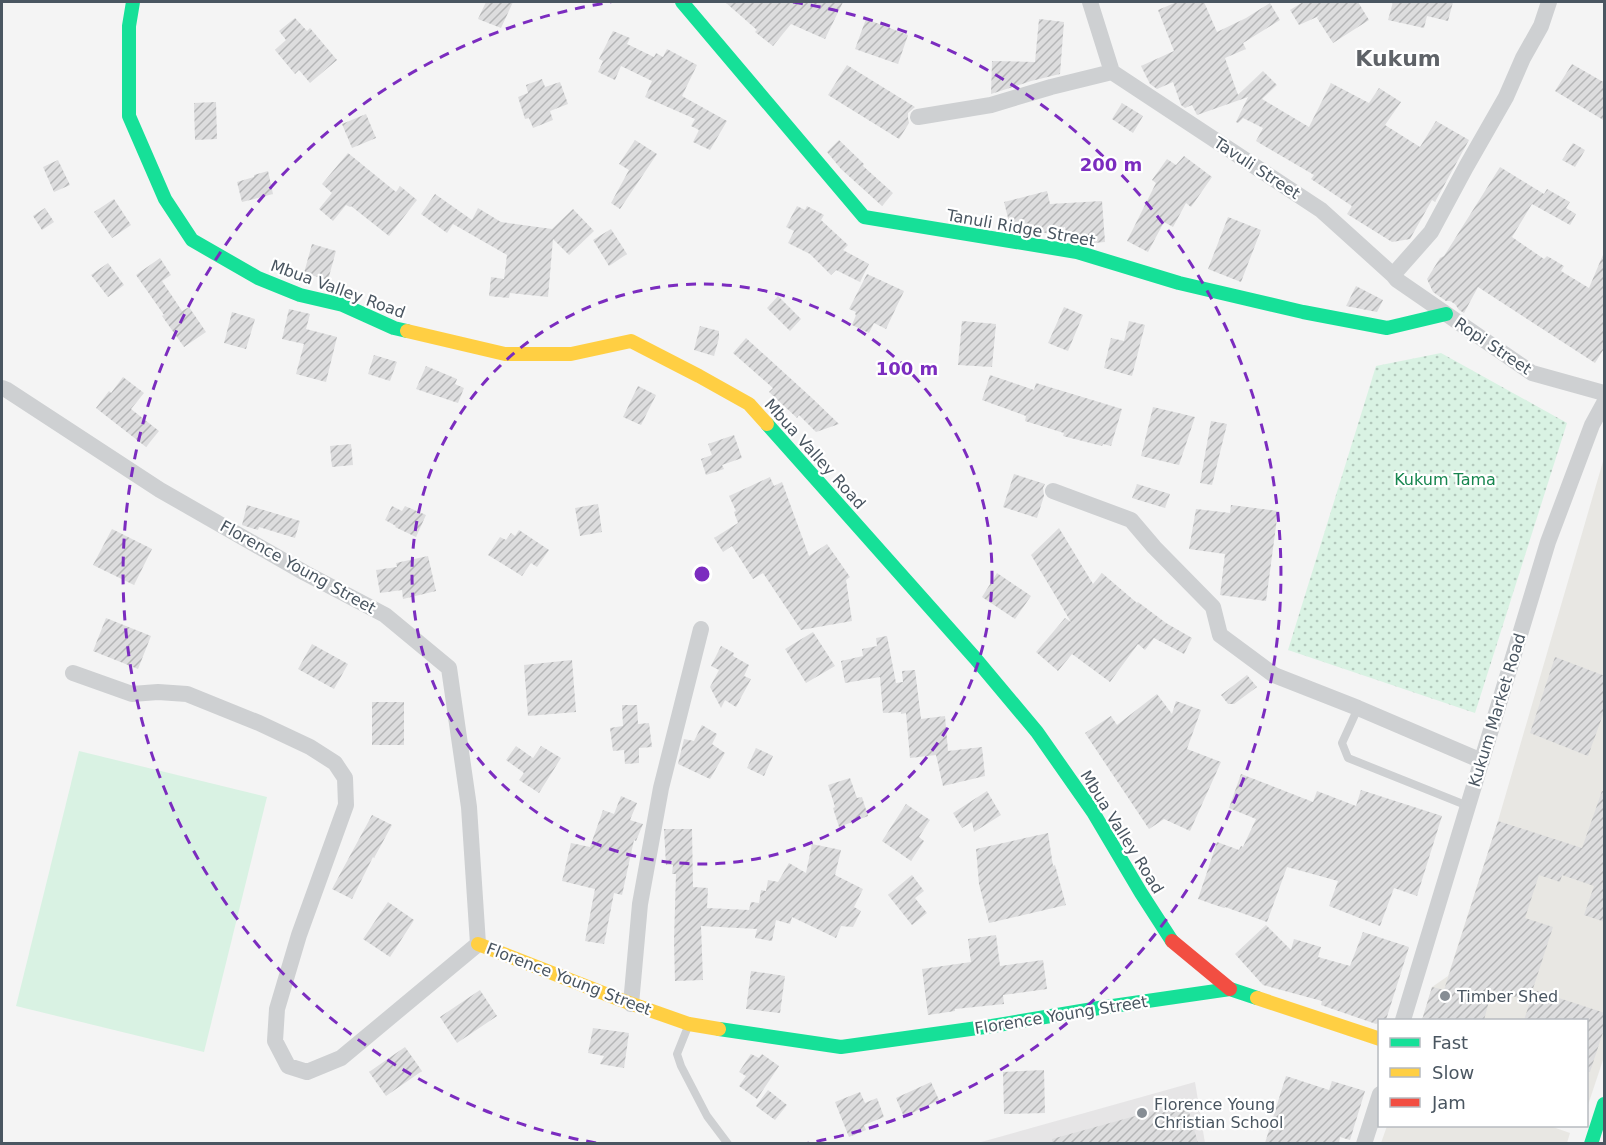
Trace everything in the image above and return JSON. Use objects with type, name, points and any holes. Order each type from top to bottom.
[{"type":"street","name":"Mbua Valley Road","points":[[133,2],[129,26],[129,116],[165,199],[192,240],[258,278],[300,295],[343,305],[394,328],[505,354],[571,354],[631,341],[749,404],[968,650],[1037,732],[1093,812],[1173,943],[1230,989]]},
{"type":"street","name":"Tanuli Ridge Street","points":[[682,2],[864,217],[1077,252],[1179,283],[1303,312],[1387,328],[1446,314]]},
{"type":"street","points":[[918,117],[991,105],[1112,72],[1090,2]]},
{"type":"street","points":[[1393,275],[1431,232],[1506,97],[1523,58],[1541,26],[1550,2]]},
{"type":"street","name":"Tavuli Street","points":[[1112,72],[1321,210],[1393,275]]},
{"type":"street","name":"Ropi Street","points":[[1393,275],[1396,280],[1532,373],[1605,393]]},
{"type":"street","name":"Florence Young Street","points":[[2,388],[159,490],[305,573],[385,615],[449,668],[469,807],[478,944],[631,1004],[689,1024],[841,1047],[1230,989],[1378,1038]]},
{"type":"street","name":"Kukum Market Road","points":[[1402,1019],[1548,542],[1593,425],[1605,403]]},
{"type":"street","points":[[1053,491],[1131,520],[1213,607],[1220,635],[1274,675],[1482,761]]},
{"type":"street","points":[[631,1004],[640,904],[661,788],[700,629]]},
{"type":"street","points":[[73,673],[132,694],[158,692],[187,694],[259,723],[310,747],[335,763],[345,778],[346,805],[298,935],[278,1009],[275,1041],[288,1066],[307,1072],[341,1058],[478,944]]},
{"type":"street","points":[[1364,1143],[1378,1100]]},
{"type":"street","points":[[1595,1132],[1605,1104]]},
{"type":"lane","points":[[1358,708],[1342,743],[1348,759],[1468,806]]},
{"type":"lane","points":[[689,1024],[677,1054],[707,1116],[728,1143]]},
{"type":"shaded area","points":[[1604,458],[1604,1057],[1588,1105],[1588,1019],[1422,1019],[1432,987],[1448,976],[1498,821]]},
{"type":"shaded area","name":"Florence Young Christian School","points":[[1195,1082],[1205,1143],[974,1144]]},
{"type":"shaded area","points":[[1387,1127],[1553,1127],[1570,1133],[1567,1143],[1381,1143]]},
{"type":"green space","name":"Kukum Tama","points":[[1441,353],[1567,423],[1475,713],[1288,650],[1376,366]]},
{"type":"green space","points":[[79,751],[267,797],[204,1052],[16,1006]]},
{"type":"building","points":[[486,2],[513,2],[501,28],[478,19]]},
{"type":"building","points":[[725,2],[843,2],[825,39],[791,24],[773,46],[755,32],[757,30]]},
{"type":"building","points":[[1177,2],[1204,2],[1217,32],[1270,3],[1280,20],[1243,43],[1246,49],[1225,58],[1238,95],[1263,71],[1277,85],[1262,99],[1309,127],[1331,83],[1369,103],[1379,88],[1401,102],[1385,125],[1420,147],[1436,121],[1469,140],[1435,202],[1432,200],[1410,239],[1392,242],[1347,214],[1352,206],[1311,179],[1314,175],[1256,141],[1263,128],[1243,118],[1238,123],[1236,122],[1248,97],[1197,115],[1192,105],[1185,108],[1181,105],[1173,82],[1157,89],[1150,84],[1141,66],[1174,51],[1158,10]]},
{"type":"building","points":[[1303,2],[1358,2],[1369,20],[1333,43],[1317,18],[1319,16],[1299,25],[1290,10]]},
{"type":"building","points":[[1393,2],[1453,2],[1448,21],[1427,16],[1424,28],[1388,20]]},
{"type":"building","points":[[295,18],[307,31],[310,28],[337,60],[310,83],[299,70],[295,74],[275,50],[286,40],[279,31]]},
{"type":"building","points":[[866,19],[908,35],[898,64],[855,49]]},
{"type":"building","points":[[1039,19],[1064,22],[1060,74],[991,94],[992,61],[1035,62]]},
{"type":"building","points":[[613,31],[630,38],[627,44],[654,57],[656,53],[663,57],[667,49],[697,65],[682,96],[727,121],[710,150],[693,142],[699,130],[691,126],[695,119],[645,97],[652,81],[621,66],[615,80],[598,72],[603,61],[599,59]]},
{"type":"building","points":[[1572,64],[1605,83],[1605,121],[1555,91]]},
{"type":"building","points":[[847,65],[915,107],[908,113],[909,123],[899,139],[828,95]]},
{"type":"building","points":[[542,79],[545,87],[560,82],[568,104],[550,111],[553,120],[533,128],[529,118],[525,119],[518,97],[528,93],[526,85]]},
{"type":"building","points":[[216,102],[217,139],[195,140],[194,103]]},
{"type":"building","points":[[1122,103],[1143,116],[1133,133],[1112,119]]},
{"type":"building","points":[[366,114],[376,138],[352,148],[342,124]]},
{"type":"building","points":[[635,140],[657,154],[620,209],[611,203],[629,170],[619,164]]},
{"type":"building","points":[[839,140],[893,193],[882,206],[841,169],[827,152]]},
{"type":"building","points":[[1573,143],[1585,150],[1575,167],[1562,160]]},
{"type":"building","points":[[348,153],[396,192],[400,186],[417,200],[389,236],[351,206],[346,205],[333,221],[319,209],[332,193],[322,184]]},
{"type":"building","points":[[1184,156],[1212,177],[1191,207],[1186,203],[1173,227],[1164,222],[1148,252],[1127,241],[1156,183],[1152,180],[1167,159],[1176,165]]},
{"type":"building","points":[[58,160],[70,185],[54,192],[43,167]]},
{"type":"building","points":[[1500,167],[1544,194],[1547,189],[1570,202],[1566,208],[1576,214],[1570,225],[1532,204],[1512,237],[1544,259],[1547,256],[1564,266],[1561,271],[1589,288],[1605,250],[1605,347],[1595,363],[1478,287],[1464,313],[1455,304],[1433,292],[1427,279]]},
{"type":"building","points":[[268,171],[273,194],[242,202],[237,182]]},
{"type":"building","points":[[1047,191],[1050,204],[1102,201],[1105,242],[1094,243],[1066,236],[1065,227],[1046,233],[1026,230],[1024,222],[1010,226],[1004,202]]},
{"type":"building","points":[[435,194],[472,220],[478,208],[501,222],[552,229],[573,209],[594,231],[569,255],[553,239],[548,297],[510,293],[509,298],[489,296],[491,277],[504,279],[507,255],[453,224],[447,233],[421,214]]},
{"type":"building","points":[[114,199],[131,225],[112,238],[94,212]]},
{"type":"building","points":[[797,206],[805,210],[807,206],[824,215],[821,220],[848,245],[843,250],[869,264],[860,282],[836,270],[831,275],[810,254],[788,243],[794,231],[786,227]]},
{"type":"building","points":[[45,208],[54,222],[42,230],[33,216]]},
{"type":"building","points":[[1228,217],[1261,230],[1241,282],[1208,269]]},
{"type":"building","points":[[611,229],[627,254],[609,266],[593,240]]},
{"type":"building","points":[[312,244],[336,251],[328,280],[304,273]]},
{"type":"building","points":[[160,258],[171,275],[162,281],[182,311],[189,307],[206,332],[184,347],[136,275]]},
{"type":"building","points":[[108,263],[124,285],[108,297],[91,275]]},
{"type":"building","points":[[867,274],[904,291],[886,329],[874,323],[869,333],[852,325],[856,312],[849,309]]},
{"type":"building","points":[[1356,286],[1383,300],[1377,312],[1346,306]]},
{"type":"building","points":[[778,296],[801,319],[790,331],[767,308]]},
{"type":"building","points":[[1064,307],[1083,315],[1068,351],[1048,343]]},
{"type":"building","points":[[289,309],[310,314],[306,329],[337,337],[326,382],[296,374],[304,344],[282,339]]},
{"type":"building","points":[[232,312],[255,319],[246,349],[224,343]]},
{"type":"building","points":[[962,321],[996,324],[992,367],[958,365]]},
{"type":"building","points":[[1129,321],[1145,325],[1132,376],[1104,368],[1111,338],[1124,341]]},
{"type":"building","points":[[700,326],[719,331],[714,356],[694,350]]},
{"type":"building","points":[[746,338],[839,424],[816,432],[799,415],[797,418],[769,392],[773,388],[733,353]]},
{"type":"building","points":[[374,355],[397,362],[390,381],[368,374]]},
{"type":"building","points":[[426,366],[457,379],[455,384],[464,388],[458,403],[416,389]]},
{"type":"building","points":[[990,375],[1034,390],[1036,383],[1122,409],[1111,446],[1103,444],[1102,446],[1063,436],[1064,433],[1025,421],[1026,416],[982,400]]},
{"type":"building","points":[[123,377],[144,393],[131,409],[159,431],[146,447],[96,408]]},
{"type":"building","points":[[638,386],[656,395],[641,425],[623,417]]},
{"type":"building","points":[[1153,407],[1195,417],[1179,465],[1141,456]]},
{"type":"building","points":[[1211,421],[1227,424],[1212,485],[1200,483]]},
{"type":"building","points":[[734,435],[742,458],[722,465],[724,469],[706,475],[701,459],[712,455],[708,444]]},
{"type":"building","points":[[351,444],[353,465],[332,467],[330,446]]},
{"type":"building","points":[[1014,474],[1045,484],[1037,518],[1003,507]]},
{"type":"building","points":[[770,477],[774,486],[782,482],[809,556],[827,544],[850,577],[846,580],[852,621],[801,630],[763,573],[753,579],[732,546],[723,552],[714,538],[738,523],[734,512],[736,511],[729,496]]},
{"type":"building","points":[[1137,484],[1170,494],[1165,508],[1132,498]]},
{"type":"building","points":[[598,504],[602,532],[580,536],[575,508]]},
{"type":"building","points":[[247,505],[300,521],[295,538],[259,527],[258,530],[242,525]]},
{"type":"building","points":[[1231,505],[1278,511],[1266,601],[1220,595],[1225,554],[1189,549],[1196,509],[1230,513]]},
{"type":"building","points":[[392,506],[402,511],[405,506],[426,515],[416,537],[385,520]]},
{"type":"building","points":[[1059,528],[1093,584],[1102,573],[1137,603],[1192,638],[1184,654],[1154,638],[1145,650],[1138,644],[1110,682],[1072,654],[1058,671],[1036,652],[1065,618],[1071,622],[1031,555]]},
{"type":"building","points":[[112,529],[152,549],[134,585],[93,565]]},
{"type":"building","points":[[519,530],[549,550],[537,567],[531,563],[522,576],[488,555],[500,537],[506,540],[511,533],[515,536]]},
{"type":"building","points":[[428,556],[436,591],[403,599],[402,590],[380,593],[376,570],[397,567],[396,563]]},
{"type":"building","points":[[997,573],[1031,596],[1015,619],[982,597]]},
{"type":"building","points":[[106,618],[151,636],[138,669],[93,651]]},
{"type":"building","points":[[813,632],[835,666],[806,683],[785,649]]},
{"type":"building","points":[[887,636],[896,683],[903,682],[902,671],[915,670],[921,719],[945,716],[948,751],[982,747],[985,776],[943,786],[936,755],[910,758],[906,713],[883,713],[880,677],[845,683],[841,661],[863,656],[862,649],[877,646],[876,638]]},
{"type":"building","points":[[312,644],[348,664],[334,689],[298,669]]},
{"type":"building","points":[[721,646],[749,665],[744,676],[751,679],[736,707],[725,700],[721,708],[710,687],[719,670],[711,666]]},
{"type":"building","points":[[1555,657],[1605,676],[1605,709],[1588,756],[1530,733]]},
{"type":"building","points":[[572,660],[576,712],[528,716],[524,665]]},
{"type":"building","points":[[1247,675],[1257,687],[1234,704],[1228,704],[1221,695]]},
{"type":"building","points":[[1157,694],[1172,714],[1176,701],[1201,710],[1187,749],[1221,762],[1190,831],[1164,819],[1149,829],[1085,733],[1111,716],[1117,725]]},
{"type":"building","points":[[372,702],[404,702],[404,745],[372,745]]},
{"type":"building","points":[[622,705],[637,705],[638,724],[649,723],[652,747],[639,748],[639,763],[625,764],[624,750],[613,751],[610,728],[623,726]]},
{"type":"building","points":[[702,725],[717,734],[712,744],[725,753],[710,779],[678,764],[684,739],[694,741]]},
{"type":"building","points":[[516,746],[533,758],[541,746],[561,758],[539,793],[519,780],[524,773],[506,760]]},
{"type":"building","points":[[756,748],[773,756],[764,776],[747,768]]},
{"type":"building","points":[[1241,774],[1313,802],[1317,791],[1356,806],[1361,790],[1442,816],[1417,896],[1394,888],[1380,926],[1329,906],[1338,881],[1287,867],[1267,922],[1198,899],[1217,842],[1239,850],[1241,846],[1243,847],[1256,819],[1229,808]]},
{"type":"building","points":[[850,778],[857,798],[862,797],[868,816],[839,827],[828,785]]},
{"type":"building","points":[[987,791],[1001,815],[974,832],[972,822],[962,828],[953,813]]},
{"type":"building","points":[[1602,791],[1605,792],[1605,922],[1584,915],[1594,886],[1562,875],[1560,882],[1539,875],[1525,918],[1553,927],[1529,1001],[1492,990],[1484,1019],[1422,1019],[1432,987],[1444,990],[1498,821],[1582,848]]},
{"type":"building","points":[[621,796],[637,803],[630,820],[643,824],[636,841],[634,840],[622,895],[614,893],[604,944],[585,941],[595,889],[562,881],[571,843],[590,847],[603,810],[614,814]]},
{"type":"building","points":[[906,804],[930,820],[919,837],[924,841],[911,861],[882,841]]},
{"type":"building","points":[[372,815],[392,825],[352,899],[332,889]]},
{"type":"building","points":[[664,829],[692,829],[693,887],[708,888],[707,908],[749,910],[751,902],[759,903],[761,890],[766,891],[768,880],[778,882],[789,863],[806,873],[812,844],[841,850],[835,875],[863,889],[854,907],[861,911],[853,927],[841,926],[836,938],[792,917],[790,924],[776,920],[772,941],[755,938],[757,929],[701,926],[703,980],[675,981],[676,874],[672,874],[673,865],[666,865]]},
{"type":"building","points":[[1048,833],[1053,866],[1055,865],[1066,905],[989,923],[979,884],[976,849]]},
{"type":"building","points":[[912,875],[924,891],[915,898],[927,913],[912,925],[888,895]]},
{"type":"building","points":[[388,902],[414,920],[390,957],[363,939]]},
{"type":"building","points":[[1266,925],[1291,950],[1294,939],[1321,947],[1318,957],[1350,966],[1363,932],[1409,947],[1386,1019],[1378,1019],[1376,1024],[1321,1005],[1322,1001],[1263,985],[1235,954]]},
{"type":"building","points":[[996,935],[1000,966],[1043,960],[1047,989],[1003,995],[1004,1004],[955,1009],[955,1011],[928,1015],[922,969],[971,962],[968,939]]},
{"type":"building","points":[[751,971],[785,976],[780,1013],[746,1009]]},
{"type":"building","points":[[480,990],[497,1016],[457,1043],[440,1017]]},
{"type":"building","points":[[1534,990],[1605,1013],[1605,1026],[1590,1072],[1588,1072],[1588,1019],[1524,1019]]},
{"type":"building","points":[[593,1028],[629,1033],[624,1068],[600,1064],[604,1056],[588,1053]]},
{"type":"building","points":[[405,1047],[422,1071],[386,1096],[369,1072]]},
{"type":"building","points":[[751,1054],[759,1058],[762,1054],[779,1066],[757,1099],[739,1086],[746,1076],[739,1072]]},
{"type":"building","points":[[1044,1070],[1045,1113],[1004,1114],[1003,1072]]},
{"type":"building","points":[[1286,1076],[1329,1090],[1332,1081],[1365,1091],[1350,1140],[1340,1137],[1339,1143],[1265,1143]]},
{"type":"building","points":[[931,1082],[939,1100],[904,1117],[896,1098]]},
{"type":"building","points":[[768,1090],[787,1105],[775,1120],[756,1106]]},
{"type":"building","points":[[860,1092],[865,1103],[877,1098],[884,1117],[864,1125],[866,1130],[849,1137],[835,1102]]},
{"type":"building","points":[[1186,1102],[1198,1143],[1173,1143],[1171,1139],[1155,1143],[1052,1143],[1052,1139]]},
{"type":"traffic: fast","points":[[133,2],[129,26],[129,116],[165,199],[192,240],[258,278],[300,295],[343,305],[394,328],[407,331]]},
{"type":"traffic: fast","points":[[682,2],[864,217],[1077,252],[1179,283],[1303,312],[1387,328],[1446,314]]},
{"type":"traffic: fast","points":[[767,424],[975,658],[1037,732],[1093,812],[1172,941]]},
{"type":"traffic: fast","points":[[719,1029],[841,1047],[1230,989],[1257,998]]},
{"type":"traffic: fast","points":[[1591,1144],[1604,1104]]},
{"type":"traffic: slow","points":[[407,331],[505,354],[571,354],[631,341],[749,404],[767,424]]},
{"type":"traffic: slow","points":[[478,944],[689,1024],[719,1029]]},
{"type":"traffic: slow","points":[[1257,998],[1378,1038]]},
{"type":"traffic: jam","points":[[1172,941],[1230,989]]},
{"type":"place","name":"Timber Shed","points":[[1445,996]]},
{"type":"place","name":"Florence Young Christian School","points":[[1142,1113]]},
{"type":"district","name":"Kukum","points":[[1398,58]]}]
